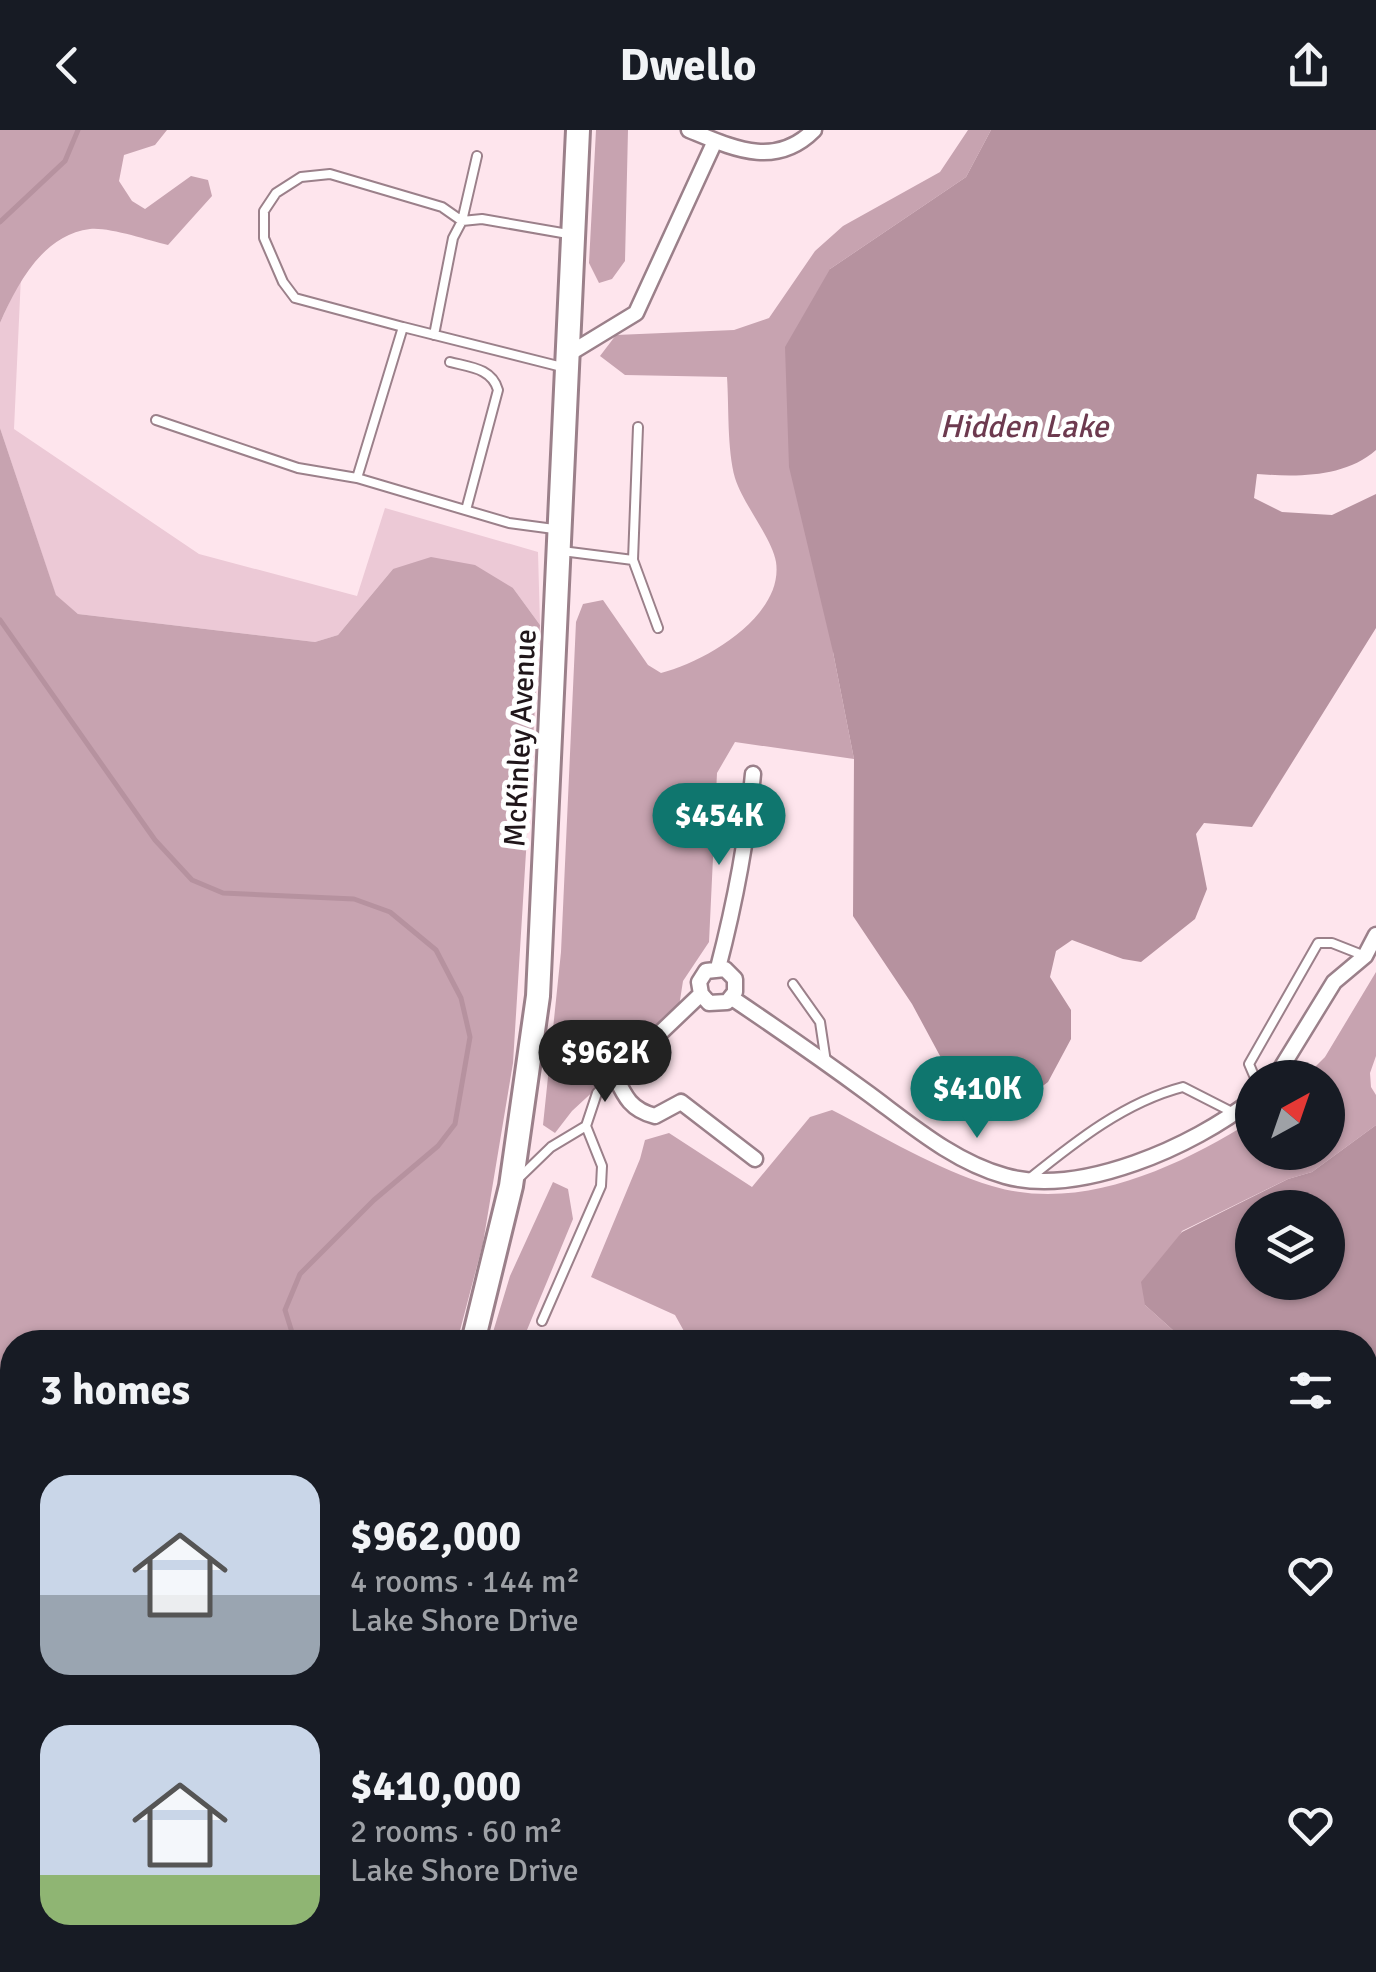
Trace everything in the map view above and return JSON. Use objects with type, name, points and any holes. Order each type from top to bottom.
[{"type":"main road","name":"McKinley Avenue","points":[[476,1330],[511,1186],[538,996],[578,130]]},
{"type":"street","points":[[689,130],[753,154],[771,154],[800,142],[814,130]]},
{"type":"street","points":[[567,362],[636,313],[715,141]]},
{"type":"street","points":[[718,968],[742,866],[753,774]]},
{"type":"street","points":[[1286,1060],[1334,982],[1364,956],[1376,935]]},
{"type":"street","points":[[700,994],[715,1005],[732,998],[736,992],[735,979],[718,968],[702,976],[700,994],[615,1076],[629,1103],[642,1112],[655,1116],[681,1102],[755,1159]]},
{"type":"street","points":[[732,998],[940,1146],[982,1168],[1027,1180],[1078,1179],[1119,1168],[1161,1152],[1235,1114]]},
{"type":"lane","points":[[434,335],[454,238],[462,221],[477,156]]},
{"type":"lane","points":[[567,362],[434,335],[296,298],[284,282],[264,238],[264,211],[276,193],[301,177],[330,174],[442,207],[462,221],[482,219],[574,235]]},
{"type":"lane","points":[[357,478],[403,327]]},
{"type":"lane","points":[[450,362],[485,372],[496,380],[498,390],[466,510]]},
{"type":"lane","points":[[156,420],[298,468],[357,478],[633,560]]},
{"type":"lane","points":[[638,426],[633,560],[658,628]]},
{"type":"lane","points":[[1251,1060],[1318,943],[1364,956]]},
{"type":"lane","points":[[793,984],[820,1022],[826,1062]]},
{"type":"lane","points":[[542,1321],[601,1186],[602,1166],[586,1126],[596,1093],[615,1076]]},
{"type":"lane","points":[[1027,1180],[1111,1118],[1166,1092],[1183,1087],[1235,1114]]},
{"type":"lane","points":[[511,1186],[551,1146],[586,1126]]},
{"type":"shaded area","points":[[0,130],[167,130],[155,145],[124,155],[119,181],[132,201],[145,209],[191,176],[208,180],[212,196],[168,245],[98,229],[73,233],[58,241],[23,278],[0,323]]},
{"type":"shaded area","points":[[596,130],[628,130],[625,261],[612,279],[599,283],[589,263]]},
{"type":"shaded area","points":[[968,130],[991,130],[966,177],[830,269],[833,652],[854,759],[735,742],[717,773],[709,942],[683,981],[678,1013],[572,1111],[555,1133],[543,1125],[561,952],[576,622],[583,604],[603,600],[648,665],[661,673],[699,659],[738,634],[768,601],[775,582],[773,553],[732,467],[727,377],[625,375],[600,356],[616,335],[734,330],[769,318],[815,251],[843,226],[940,172]]},
{"type":"shaded area","points":[[21,276],[14,429],[199,554],[357,596],[385,508],[538,552],[540,625],[513,588],[393,569],[338,635],[315,642],[78,614],[56,596],[0,428],[0,323]]},
{"type":"shaded area","points":[[0,428],[56,595],[78,614],[315,642],[338,635],[393,569],[431,557],[475,565],[513,588],[540,625],[513,1063],[483,1243],[460,1330],[0,1330]]},
{"type":"shaded area","points":[[1376,972],[1376,1056],[1370,1073],[1376,1095],[1376,1125],[1345,1148],[1345,1060],[1322,1060]]},
{"type":"shaded area","points":[[832,1110],[951,1171],[992,1186],[1060,1194],[1128,1181],[1235,1131],[1235,1170],[1315,1170],[1266,1190],[1235,1190],[1235,1205],[1182,1231],[1145,1305],[1173,1330],[683,1330],[675,1315],[591,1277],[645,1140],[669,1133],[752,1187],[810,1117]]},
{"type":"shaded area","points":[[553,1182],[568,1189],[573,1219],[527,1330],[494,1330],[510,1276]]},
{"type":"water","name":"Hidden Lake","points":[[991,130],[1376,130],[1376,450],[1335,471],[1257,474],[1254,498],[1282,512],[1332,515],[1376,494],[1376,628],[1252,827],[1204,823],[1196,834],[1207,889],[1195,919],[1141,962],[1072,940],[1056,951],[1050,977],[1071,1010],[1071,1039],[1048,1082],[996,1121],[986,1119],[960,1093],[912,1004],[853,916],[854,759],[789,467],[785,347],[830,269],[966,177]]},
{"type":"water","points":[[1376,1125],[1376,1330],[1173,1330],[1145,1305],[1141,1282],[1182,1232],[1235,1206],[1235,1300],[1345,1300],[1345,1190],[1266,1190],[1315,1170],[1345,1170],[1345,1148]]},
{"type":"waterway","points":[[0,222],[65,161],[78,130]]},
{"type":"waterway","points":[[0,620],[155,840],[192,880],[223,893],[354,899],[390,912],[436,950],[461,998],[470,1037],[455,1124],[438,1146],[374,1200],[300,1274],[285,1310],[291,1330]]}]
